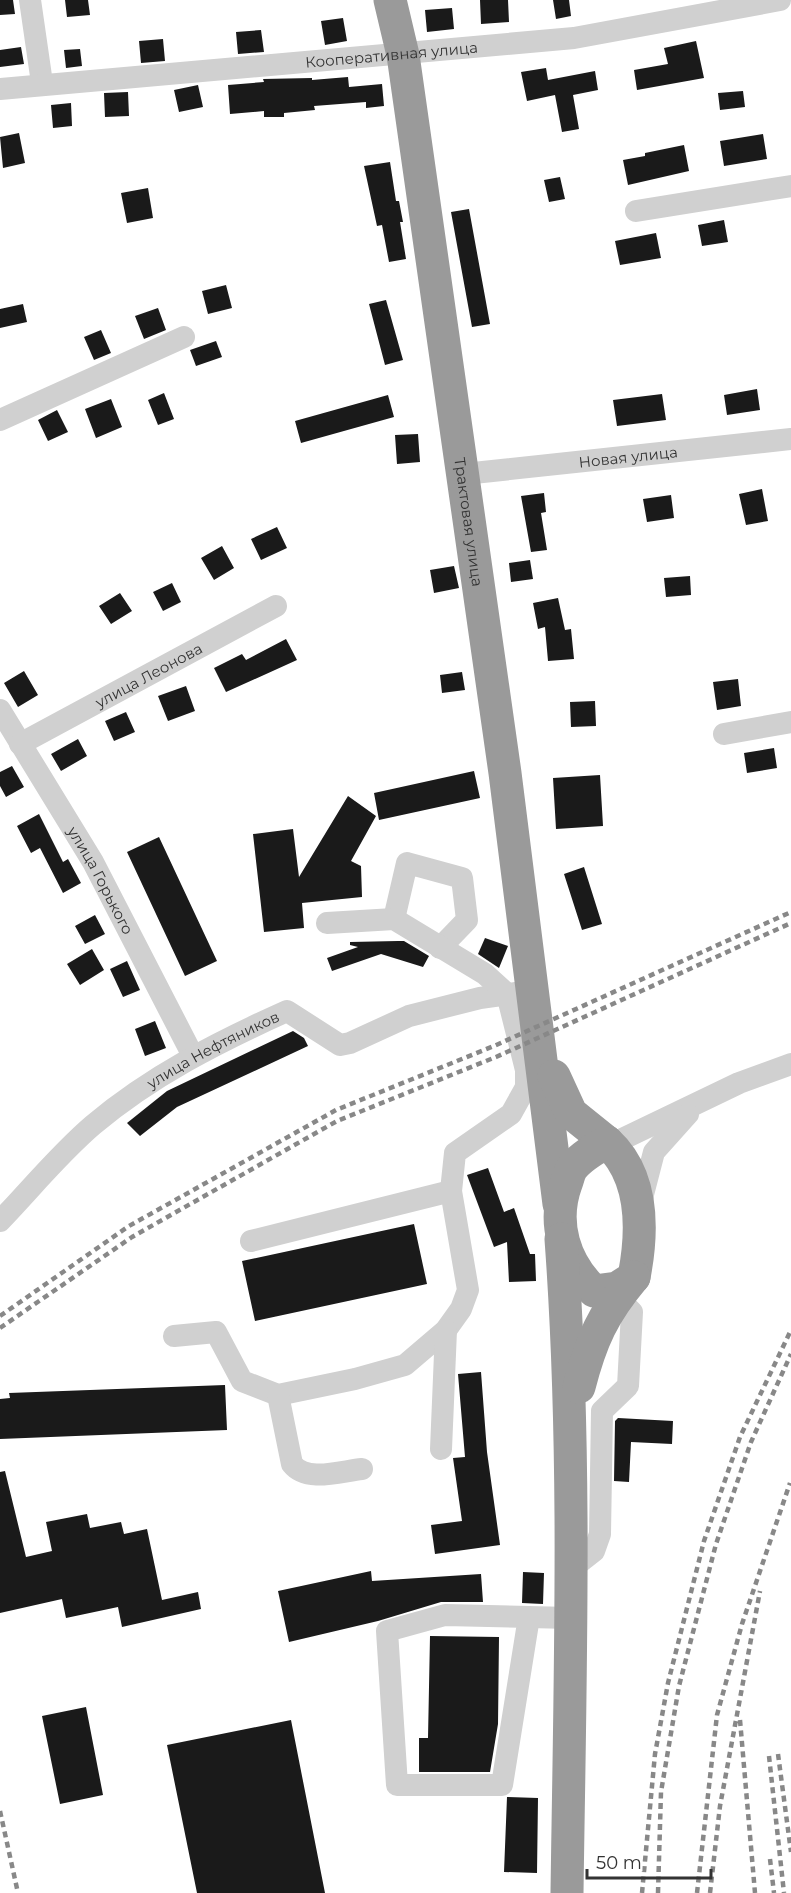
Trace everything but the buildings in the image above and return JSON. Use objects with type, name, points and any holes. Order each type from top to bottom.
[{"type":"highway","name":"Трактовая улица","points":[[390,0],[403,55],[464,474],[520,992],[540,1044],[559,1204],[567,1324],[571,1466]]},
{"type":"highway","points":[[540,1044],[571,1113],[609,1144],[625,1161],[633,1178],[639,1212],[638,1257],[626,1287],[590,1344],[578,1390],[571,1466],[567,1893]]},
{"type":"highway","points":[[559,1204],[571,1168],[585,1155],[609,1144]]},
{"type":"highway","points":[[561,1239],[579,1277],[594,1290],[626,1287]]},
{"type":"street","points":[[30,0],[42,83]]},
{"type":"street","name":"Кооперативная улица","points":[[0,89],[42,83],[403,55],[574,38],[780,0]]},
{"type":"street","points":[[636,211],[791,186]]},
{"type":"street","points":[[0,420],[184,337]]},
{"type":"street","name":"Новая улица","points":[[464,474],[791,439]]},
{"type":"street","name":"улица Леонова","points":[[20,744],[276,606]]},
{"type":"street","name":"улица Горького","points":[[0,710],[93,862],[193,1056]]},
{"type":"street","points":[[724,734],[791,723]]},
{"type":"street","points":[[394,919],[407,863],[462,878],[467,920],[440,948]]},
{"type":"street","points":[[174,1336],[216,1332],[242,1381],[278,1395],[355,1379],[405,1365],[446,1330],[461,1309],[468,1290],[451,1191],[455,1153],[511,1114],[526,1087],[520,992],[440,948],[394,919],[327,923]]},
{"type":"street","name":"улица Нефтяников","points":[[0,1221],[92,1126],[134,1094],[193,1056],[287,1011],[340,1045],[350,1043],[409,1016],[480,998],[520,992]]},
{"type":"street","points":[[609,1144],[739,1083],[791,1064]]},
{"type":"street","points":[[639,1212],[654,1152],[667,1134],[702,1100]]},
{"type":"street","points":[[250,1241],[451,1191]]},
{"type":"street","points":[[571,1569],[594,1551],[600,1534],[602,1412],[628,1386],[632,1312],[626,1287]]},
{"type":"street","points":[[441,1449],[446,1330]]},
{"type":"street","points":[[278,1395],[292,1464],[298,1471],[307,1475],[362,1469]]},
{"type":"street","points":[[529,1617],[502,1785],[397,1785],[387,1631],[445,1615],[529,1617],[570,1618]]},
{"type":"railway","points":[[0,1316],[129,1226],[336,1110],[494,1046],[791,912]]},
{"type":"railway","points":[[0,1328],[132,1237],[337,1121],[496,1057],[791,923]]},
{"type":"railway","points":[[642,1893],[655,1754],[668,1683],[704,1541],[740,1437],[791,1330]]},
{"type":"railway","points":[[658,1893],[661,1792],[679,1686],[716,1544],[751,1442],[791,1354]]},
{"type":"railway","points":[[697,1893],[717,1715],[742,1624],[790,1483]]},
{"type":"railway","points":[[710,1893],[720,1806],[760,1591]]},
{"type":"railway","points":[[740,1720],[755,1893]]},
{"type":"railway","points":[[778,1754],[791,1852]]},
{"type":"railway","points":[[769,1756],[784,1893]]},
{"type":"railway","points":[[0,1811],[18,1893]]},
{"type":"railway","points":[[770,1859],[774,1893]]}]
